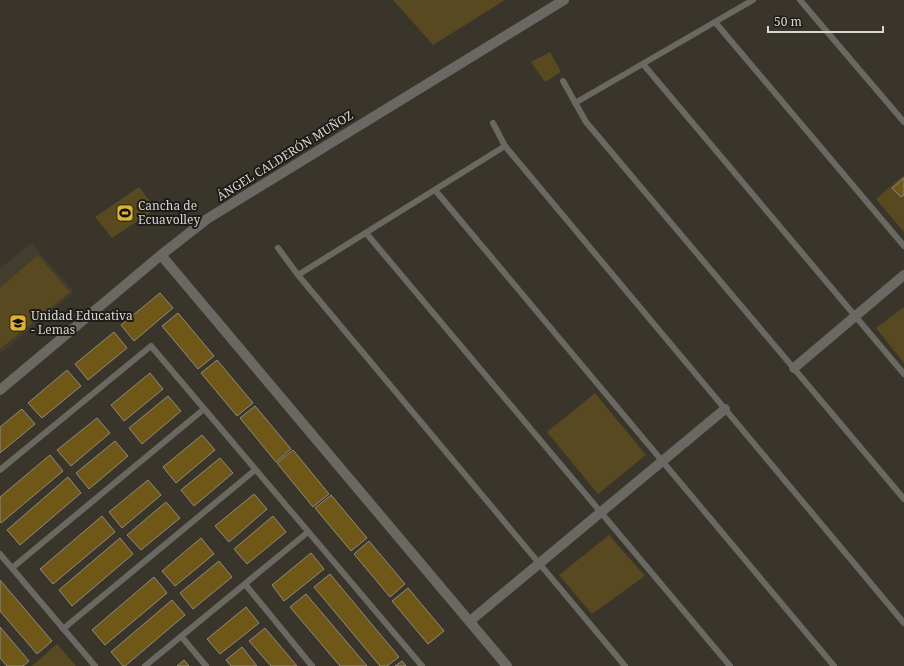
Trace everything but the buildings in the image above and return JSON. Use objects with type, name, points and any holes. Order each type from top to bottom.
[{"type":"street","name":"ÁNGEL CALDERÓN MUÑOZ","points":[[0,390],[161,255],[207,219],[564,0]]},
{"type":"street","points":[[161,255],[507,666]]},
{"type":"street","points":[[794,368],[904,275]]},
{"type":"street","points":[[470,621],[725,409]]},
{"type":"lane","points":[[575,104],[753,0]]},
{"type":"lane","points":[[800,0],[904,122]]},
{"type":"lane","points":[[715,22],[904,246]]},
{"type":"lane","points":[[643,64],[904,374]]},
{"type":"lane","points":[[563,81],[586,122],[904,499]]},
{"type":"lane","points":[[493,123],[505,146],[904,622]]},
{"type":"lane","points":[[298,274],[505,146]]},
{"type":"lane","points":[[435,190],[834,666]]},
{"type":"lane","points":[[366,233],[730,666]]},
{"type":"lane","points":[[278,248],[298,274],[625,666]]},
{"type":"lane","points":[[0,470],[151,346],[422,666]]},
{"type":"lane","points":[[12,568],[204,409]]},
{"type":"lane","points":[[63,629],[255,470]]},
{"type":"lane","points":[[145,666],[308,532]]},
{"type":"lane","points":[[0,554],[95,666]]},
{"type":"lane","points":[[245,584],[312,666]]},
{"type":"lane","points":[[181,636],[206,666]]},
{"type":"shaded area","points":[[393,0],[505,0],[433,45]]},
{"type":"shaded area","points":[[550,52],[561,72],[545,82],[531,62]]},
{"type":"shaded area","points":[[904,175],[904,232],[876,199]]},
{"type":"shaded area","name":"Cancha de Ecuavolley","points":[[139,187],[156,209],[112,238],[95,217]]},
{"type":"shaded area","name":"Unidad Educativa - Lemas","points":[[31,243],[74,292],[0,354],[0,269]]},
{"type":"shaded area","name":"Unidad Educativa - Lemas","points":[[38,255],[70,292],[0,349],[0,288]]},
{"type":"shaded area","points":[[904,307],[904,363],[876,328]]},
{"type":"shaded area","points":[[595,393],[646,455],[598,494],[547,432]]},
{"type":"shaded area","points":[[609,535],[645,576],[592,614],[559,575]]},
{"type":"shaded area","points":[[57,644],[76,666],[32,666]]},
{"type":"place","name":"Cancha de Ecuavolley","points":[[125,213]]},
{"type":"place","name":"Unidad Educativa - Lemas","points":[[18,323]]}]
